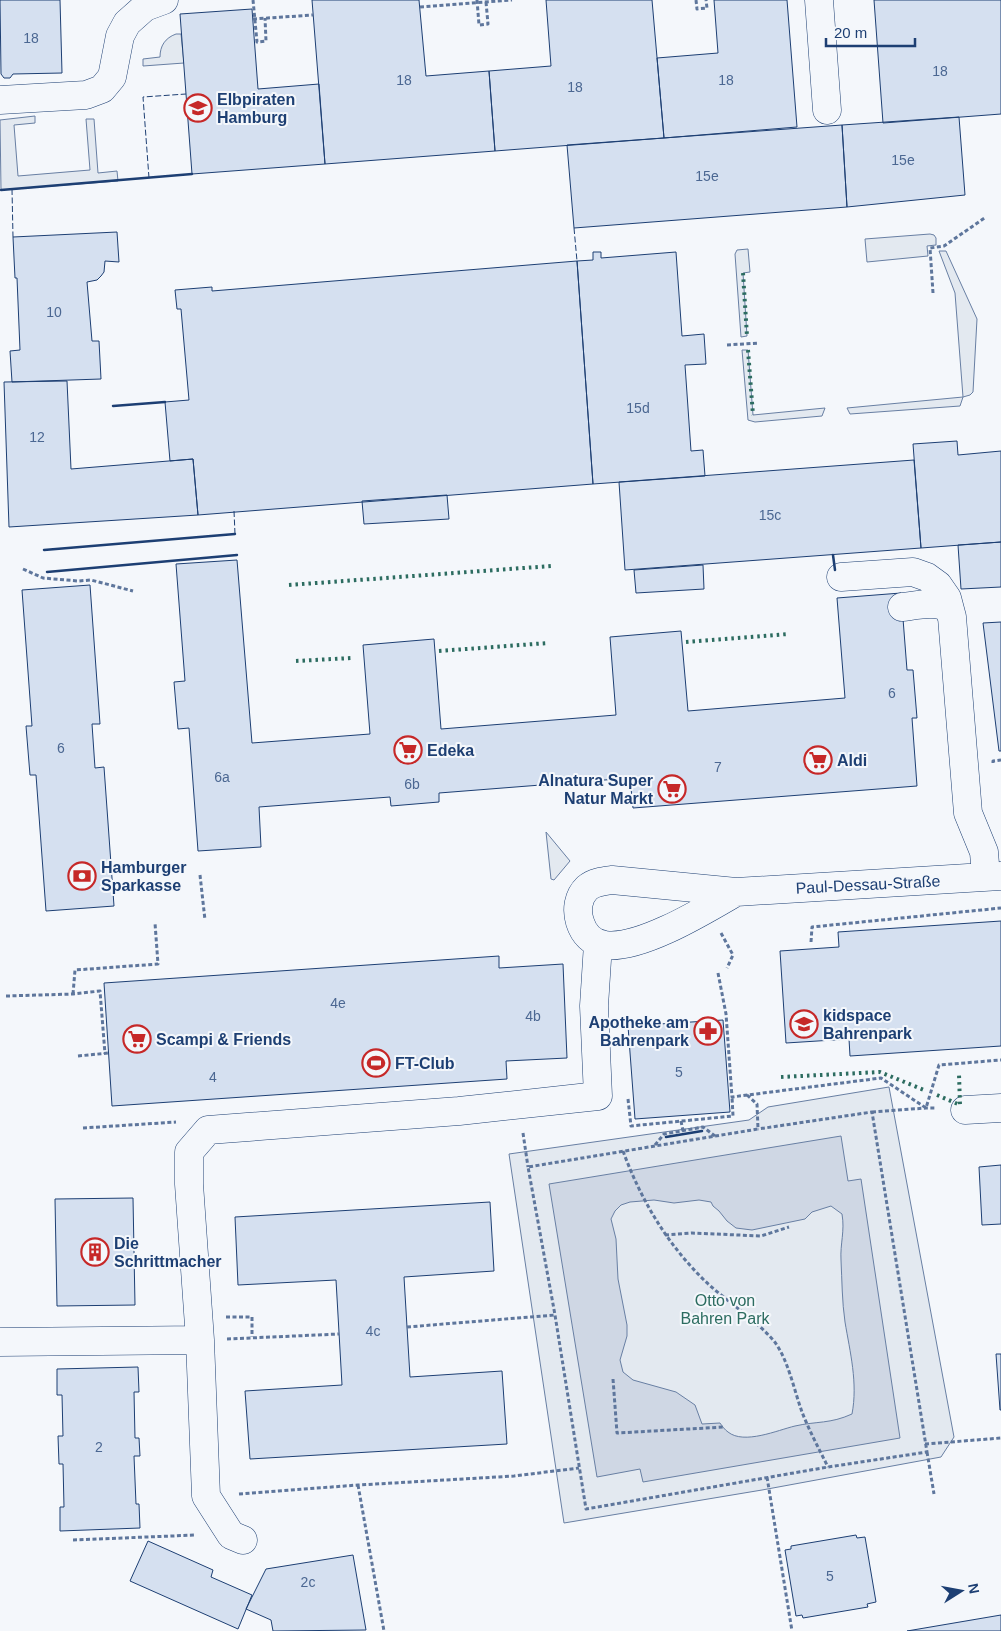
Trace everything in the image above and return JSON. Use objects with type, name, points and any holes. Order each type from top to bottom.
[{"type":"street","points":[[0,100],[86,95],[102,89],[112,77],[118,41],[127,23],[145,7],[164,0]]},
{"type":"street","points":[[819,0],[827,110]]},
{"type":"street","points":[[841,577],[913,572],[927,577],[938,585],[947,598],[952,617],[968,813],[994,877]]},
{"type":"street","points":[[902,607],[942,605],[948,609],[952,617]]},
{"type":"street","name":"Paul-Dessau-Straße","points":[[736,892],[679,925],[620,945],[606,946],[598,944],[589,937],[578,915],[581,895],[588,887],[598,882],[626,880],[736,892],[994,877]]},
{"type":"street","points":[[237,1537],[206,1496],[199,1328],[189,1184],[189,1152],[208,1130],[410,1116],[598,1096],[594,1006],[598,944]]},
{"type":"street","points":[[964,1110],[1001,1108]]},
{"type":"street","points":[[0,1342],[199,1328]]},
{"type":"path","points":[[254,0],[257,42],[266,41],[265,18]]},
{"type":"path","points":[[477,0],[479,25],[488,24],[486,2]]},
{"type":"path","points":[[420,7],[512,0]]},
{"type":"path","points":[[696,0],[697,9],[706,8],[706,0]]},
{"type":"path","points":[[253,19],[313,15]]},
{"type":"path","points":[[933,294],[930,248],[944,246],[986,218]]},
{"type":"path","points":[[727,345],[759,343]]},
{"type":"path","points":[[23,569],[43,578],[78,581],[91,580],[133,591]]},
{"type":"path","points":[[993,761],[1001,760]]},
{"type":"path","points":[[200,875],[205,920]]},
{"type":"path","points":[[811,942],[812,927],[1001,908]]},
{"type":"path","points":[[707,909],[733,955],[727,968]]},
{"type":"path","points":[[73,994],[75,970],[158,964],[155,924]]},
{"type":"path","points":[[628,1096],[631,1126],[733,1116],[726,1014],[718,973]]},
{"type":"path","points":[[6,996],[73,994],[100,991],[107,1053],[78,1056]]},
{"type":"path","points":[[926,1108],[939,1066],[1001,1060]]},
{"type":"path","points":[[732,1097],[881,1078],[926,1108]]},
{"type":"path","points":[[747,1095],[757,1104],[758,1129]]},
{"type":"path","points":[[518,1105],[555,1315],[586,1509],[828,1467],[927,1452]]},
{"type":"path","points":[[528,1167],[622,1150],[872,1112],[926,1108],[964,1110]]},
{"type":"path","points":[[872,1112],[924,1444],[934,1494]]},
{"type":"path","points":[[681,1121],[683,1130]]},
{"type":"path","points":[[83,1128],[179,1122],[208,1130]]},
{"type":"path","points":[[654,1146],[664,1134],[683,1130],[703,1127],[715,1136]]},
{"type":"path","points":[[622,1150],[650,1213],[673,1247],[706,1282],[758,1325],[775,1343],[786,1365],[803,1413],[828,1467]]},
{"type":"path","points":[[665,1235],[692,1233],[760,1236],[789,1227]]},
{"type":"path","points":[[407,1327],[555,1315]]},
{"type":"path","points":[[199,1328],[252,1317],[252,1337]]},
{"type":"path","points":[[232,1338],[339,1334]]},
{"type":"path","points":[[613,1379],[617,1433],[724,1427]]},
{"type":"path","points":[[924,1444],[1001,1438]]},
{"type":"path","points":[[206,1496],[254,1494],[358,1484],[514,1476],[579,1468]]},
{"type":"path","points":[[767,1478],[792,1631]]},
{"type":"path","points":[[358,1484],[384,1631]]},
{"type":"path","points":[[73,1540],[237,1537]]},
{"type":"green space","points":[[176,34],[181,34],[184,63],[143,66],[143,59],[160,57],[164,43]]},
{"type":"green space","points":[[35,116],[35,123],[14,125],[18,176],[90,170],[86,119],[94,119],[98,173],[117,171],[118,181],[1,190],[0,120]]},
{"type":"green space","points":[[930,234],[936,238],[936,245],[927,246],[928,256],[867,262],[865,239]]},
{"type":"green space","points":[[748,249],[750,272],[743,273],[747,336],[741,337],[735,254],[737,250]]},
{"type":"green space","points":[[939,251],[946,251],[977,319],[973,392],[963,397],[955,293]]},
{"type":"green space","points":[[742,350],[748,350],[753,415],[825,408],[822,416],[755,422],[748,420]]},
{"type":"green space","points":[[963,397],[960,406],[850,414],[847,408]]},
{"type":"green space","points":[[546,832],[570,861],[554,880],[551,879]]},
{"type":"green space","name":"Otto von Bahren Park","points":[[889,1087],[954,1437],[941,1457],[762,1490],[564,1523],[509,1154],[749,1120],[768,1107]]},
{"type":"shaded area","points":[[841,1136],[848,1181],[861,1179],[900,1438],[643,1482],[640,1469],[597,1477],[549,1184]],"holes":[[[654,1200],[674,1203],[699,1200],[711,1202],[727,1221],[736,1228],[752,1230],[805,1219],[812,1212],[831,1206],[842,1214],[842,1291],[854,1379],[852,1414],[830,1421],[803,1424],[752,1437],[735,1436],[720,1423],[702,1424],[695,1405],[676,1392],[633,1380],[623,1372],[620,1360],[627,1336],[627,1325],[618,1279],[616,1239],[611,1219],[621,1205],[630,1202]]]},
{"type":"building","points":[[0,0],[60,0],[62,73],[13,74],[10,78],[4,78],[1,74]]},
{"type":"building","points":[[312,0],[419,0],[426,76],[489,71],[495,151],[325,164]]},
{"type":"building","points":[[546,0],[652,0],[664,138],[495,151],[489,71],[551,66]]},
{"type":"building","points":[[714,0],[787,0],[797,127],[664,138],[657,58],[718,53]]},
{"type":"building","points":[[874,0],[1001,0],[1001,114],[883,123]]},
{"type":"building","points":[[252,9],[258,89],[319,84],[325,164],[192,174],[180,14]]},
{"type":"building","points":[[959,117],[965,195],[847,207],[842,125]]},
{"type":"building","points":[[842,125],[847,207],[574,228],[567,145]]},
{"type":"building","points":[[117,232],[119,262],[105,261],[104,272],[101,276],[97,280],[87,282],[92,341],[99,341],[101,379],[12,382],[10,351],[20,350],[13,237]]},
{"type":"building","points":[[593,252],[601,252],[601,258],[676,252],[682,336],[704,334],[706,364],[685,365],[691,451],[703,450],[705,476],[593,484],[577,261],[593,260]]},
{"type":"building","points":[[577,261],[593,484],[198,515],[193,459],[170,461],[165,402],[189,400],[181,309],[177,309],[175,290],[212,287],[212,291]]},
{"type":"building","points":[[67,381],[71,469],[193,459],[198,515],[9,527],[4,382]]},
{"type":"building","points":[[957,441],[958,455],[1001,451],[1001,542],[921,548],[913,444]]},
{"type":"building","points":[[914,460],[921,548],[625,570],[619,482]]},
{"type":"building","points":[[447,495],[449,519],[364,524],[362,501]]},
{"type":"building","points":[[1001,542],[1001,587],[961,589],[958,545]]},
{"type":"building","points":[[237,560],[252,743],[370,734],[363,645],[434,639],[441,729],[616,715],[610,637],[681,631],[688,711],[845,698],[837,598],[901,593],[907,670],[913,670],[917,718],[912,718],[917,786],[633,808],[630,778],[439,793],[439,802],[391,806],[390,797],[259,807],[261,847],[198,851],[189,728],[178,729],[174,682],[185,681],[176,564]]},
{"type":"building","points":[[703,565],[704,589],[636,593],[634,570]]},
{"type":"building","points":[[90,585],[100,724],[92,724],[95,768],[104,767],[114,906],[46,911],[36,775],[30,775],[26,726],[32,726],[22,590]]},
{"type":"building","points":[[1001,622],[1001,751],[999,751],[983,623]]},
{"type":"building","points":[[1001,921],[1001,1046],[850,1056],[849,1039],[786,1043],[780,951],[839,947],[838,932]]},
{"type":"building","points":[[499,956],[499,968],[563,964],[567,1058],[506,1061],[507,1079],[112,1106],[104,983]]},
{"type":"building","points":[[723,1020],[730,1112],[635,1119],[628,1026]]},
{"type":"building","points":[[1001,1165],[1001,1224],[982,1225],[979,1167]]},
{"type":"building","name":"Die Schrittmacher","points":[[133,1198],[135,1305],[57,1306],[55,1199]]},
{"type":"building","points":[[490,1202],[494,1271],[404,1277],[410,1377],[502,1371],[507,1444],[250,1459],[245,1391],[342,1385],[336,1280],[238,1285],[235,1217]]},
{"type":"building","points":[[996,1354],[1001,1354],[1001,1410],[1000,1410]]},
{"type":"building","points":[[138,1367],[139,1392],[134,1392],[135,1438],[139,1438],[140,1456],[134,1456],[136,1504],[139,1504],[140,1528],[60,1531],[60,1507],[64,1507],[63,1464],[59,1464],[58,1436],[63,1436],[62,1395],[57,1395],[57,1369]]},
{"type":"building","points":[[856,1535],[857,1538],[865,1537],[876,1602],[867,1604],[868,1607],[803,1618],[802,1615],[796,1616],[785,1550],[791,1549],[791,1546]]},
{"type":"building","points":[[148,1541],[213,1570],[211,1577],[252,1595],[238,1629],[130,1581]]},
{"type":"building","points":[[353,1555],[366,1630],[273,1631],[271,1620],[246,1609],[266,1569]]},
{"type":"building","points":[[1001,1615],[1001,1631],[907,1631]]},
{"type":"hedge","points":[[743,273],[747,336]]},
{"type":"hedge","points":[[748,350],[753,415]]},
{"type":"hedge","points":[[289,585],[551,566]]},
{"type":"hedge","points":[[686,642],[788,634]]},
{"type":"hedge","points":[[439,651],[548,643]]},
{"type":"hedge","points":[[296,661],[351,658]]},
{"type":"hedge","points":[[781,1077],[880,1072],[924,1090]]},
{"type":"hedge","points":[[937,1095],[960,1105],[959,1074]]},
{"type":"fence","points":[[149,178],[143,97],[186,94]]},
{"type":"fence","points":[[12,189],[13,237]]},
{"type":"fence","points":[[574,228],[577,261]]},
{"type":"fence","points":[[234,511],[235,534]]},
{"type":"wall","points":[[1,190],[192,174]]},
{"type":"wall","points":[[113,406],[165,402]]},
{"type":"wall","points":[[44,550],[235,534]]},
{"type":"wall","points":[[47,572],[237,555]]},
{"type":"wall","points":[[833,555],[835,570]]},
{"type":"wall","points":[[666,1137],[702,1131]]},
{"type":"place","name":"Elbpiraten Hamburg","points":[[198,108]]},
{"type":"place","name":"Edeka","points":[[408,750]]},
{"type":"place","name":"Aldi","points":[[818,760]]},
{"type":"place","name":"Alnatura Super Natur Markt","points":[[672,789]]},
{"type":"place","name":"Hamburger Sparkasse","points":[[82,876]]},
{"type":"place","name":"kidspace Bahrenpark","points":[[804,1024]]},
{"type":"place","name":"Apotheke am Bahrenpark","points":[[708,1031]]},
{"type":"place","name":"Scampi & Friends","points":[[137,1039]]},
{"type":"place","name":"FT-Club","points":[[376,1063]]},
{"type":"place","name":"Die Schrittmacher","points":[[95,1252]]}]
